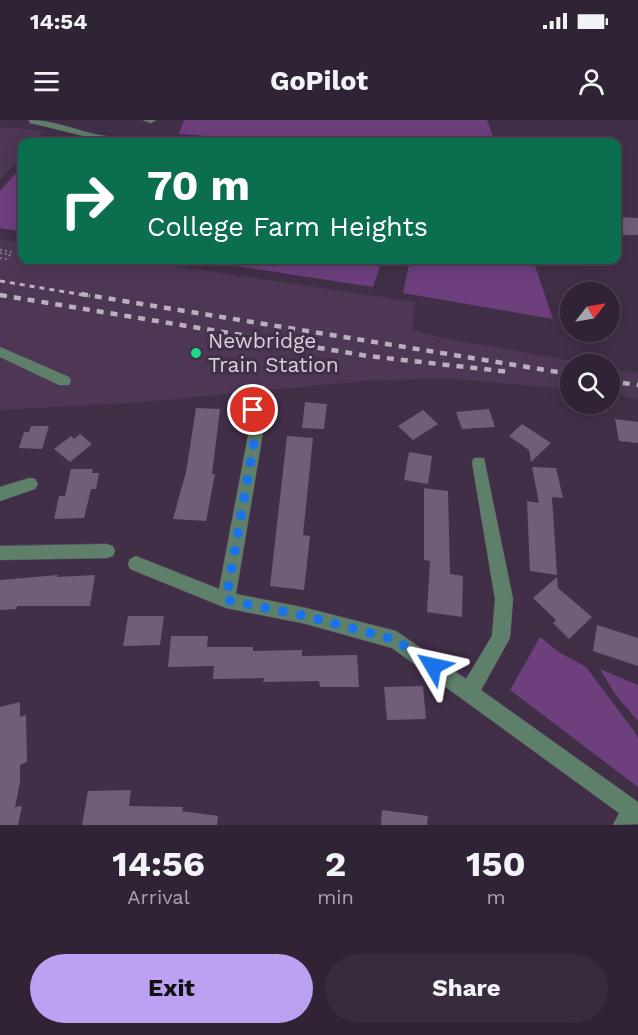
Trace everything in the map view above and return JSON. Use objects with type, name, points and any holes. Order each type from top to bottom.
[{"type":"street","points":[[34,120],[101,138]]},
{"type":"street","points":[[0,352],[64,381]]},
{"type":"street","points":[[226,600],[258,420],[253,410]]},
{"type":"street","points":[[469,692],[501,638],[504,599],[479,462]]},
{"type":"street","points":[[0,494],[30,484]]},
{"type":"street","points":[[0,553],[106,551]]},
{"type":"street","points":[[136,564],[226,600],[306,616],[396,640],[469,692],[631,816]]},
{"type":"path","points":[[0,252],[10,255],[6,259],[0,258]]},
{"type":"shaded area","points":[[184,120],[487,120],[494,138],[232,138],[179,134]]},
{"type":"shaded area","points":[[2,127],[45,131],[39,138],[18,138],[18,160],[0,180],[0,129]]},
{"type":"shaded area","points":[[18,171],[18,231],[0,228],[0,191]]},
{"type":"shaded area","points":[[0,239],[18,242],[18,264],[161,264],[415,302],[412,330],[442,338],[560,359],[560,388],[441,378],[364,381],[143,402],[0,410]]},
{"type":"shaded area","points":[[224,264],[381,264],[373,287]]},
{"type":"shaded area","points":[[409,264],[534,264],[553,319],[403,293]]},
{"type":"shaded area","points":[[620,370],[638,373],[638,399],[620,396]]},
{"type":"shaded area","points":[[540,637],[560,653],[586,667],[634,731],[638,738],[638,787],[510,690]]},
{"type":"shaded area","points":[[600,669],[638,685],[638,721],[615,694]]},
{"type":"building","points":[[621,217],[638,218],[638,235],[621,235]]},
{"type":"building","points":[[305,402],[327,404],[324,429],[302,428]]},
{"type":"building","points":[[196,408],[220,409],[212,474],[215,474],[206,521],[173,519],[186,472]]},
{"type":"building","points":[[489,409],[495,427],[462,429],[456,412]]},
{"type":"building","points":[[423,410],[438,424],[413,440],[398,426]]},
{"type":"building","points":[[615,419],[638,422],[638,443],[619,441]]},
{"type":"building","points":[[522,424],[551,443],[531,462],[529,450],[509,436]]},
{"type":"building","points":[[31,426],[49,426],[42,449],[19,448],[24,432],[29,432]]},
{"type":"building","points":[[80,434],[92,444],[70,462],[54,449],[71,436],[74,439]]},
{"type":"building","points":[[287,436],[313,438],[303,535],[310,536],[304,590],[270,586]]},
{"type":"building","points":[[409,452],[432,456],[428,484],[404,480]]},
{"type":"building","points":[[532,467],[556,468],[563,498],[552,497],[557,575],[530,571],[527,501],[539,503]]},
{"type":"building","points":[[71,469],[93,469],[92,473],[99,473],[96,489],[91,489],[84,518],[54,519],[59,496],[65,496]]},
{"type":"building","points":[[424,488],[448,491],[450,574],[463,576],[462,617],[427,612],[430,561],[424,560]]},
{"type":"building","points":[[58,575],[57,577],[95,575],[90,606],[17,606],[16,609],[0,610],[0,580]]},
{"type":"building","points":[[557,577],[558,588],[592,617],[569,639],[553,623],[556,620],[533,598]]},
{"type":"building","points":[[128,616],[164,616],[160,645],[123,646]]},
{"type":"building","points":[[597,625],[638,638],[638,666],[593,651]]},
{"type":"building","points":[[171,636],[208,636],[207,647],[253,647],[253,651],[302,650],[302,656],[357,655],[359,687],[320,687],[319,681],[263,682],[264,678],[213,679],[214,666],[168,667]]},
{"type":"building","points":[[423,686],[426,719],[387,720],[384,687]]},
{"type":"building","points":[[20,702],[20,717],[26,715],[27,762],[20,765],[20,782],[15,807],[22,806],[18,825],[0,825],[0,707]]},
{"type":"building","points":[[131,790],[129,806],[183,807],[182,811],[218,816],[217,825],[82,825],[88,791]]},
{"type":"building","points":[[382,810],[428,816],[427,825],[381,825]]},
{"type":"railway","points":[[0,281],[90,296]]},
{"type":"railway","points":[[81,294],[560,372]]},
{"type":"railway","points":[[4,296],[0,295],[368,356],[510,372]]},
{"type":"railway","points":[[620,383],[638,385]]},
{"type":"place","name":"Newbridge Train Station","points":[[196,353]]},
{"type":"route","points":[[253,410],[258,420],[226,600],[306,616],[396,640],[433,666]]}]
